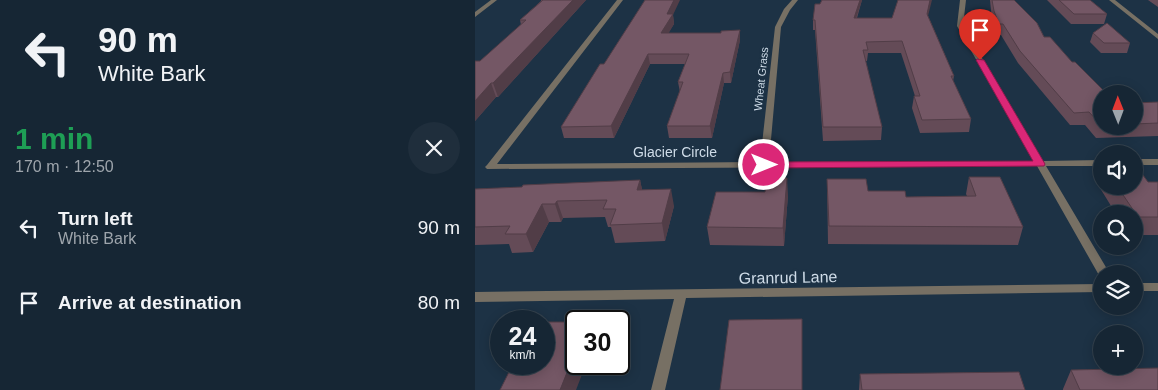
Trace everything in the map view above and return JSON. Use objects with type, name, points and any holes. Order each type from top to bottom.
[{"type":"street","points":[[475,15],[494,0]]},
{"type":"street","name":"Glacier Circle","points":[[620,0],[490,167],[1093,163]]},
{"type":"street","name":"Wheat Grass","points":[[764,165],[778,27],[787,9],[795,0]]},
{"type":"street","points":[[963,0],[960,26],[1099,265]]},
{"type":"street","points":[[1112,0],[1158,37]]},
{"type":"street","points":[[1143,162],[1158,162]]},
{"type":"street","points":[[1143,287],[1158,287]]},
{"type":"street","name":"Granrud Lane","points":[[475,297],[1093,288]]},
{"type":"street","points":[[658,390],[681,295]]},
{"type":"building","points":[[543,0],[573,0],[475,101],[475,61],[480,61],[526,20],[520,20]]},
{"type":"building","points":[[645,0],[674,0],[667,14],[673,14],[661,33],[721,33],[721,31],[740,30],[730,72],[723,73],[710,126],[667,126],[683,82],[678,82],[689,54],[648,54],[611,126],[561,127],[600,64],[604,64]]},
{"type":"building","points":[[822,0],[860,0],[854,18],[892,18],[898,0],[930,0],[927,14],[954,76],[951,76],[971,119],[922,120],[914,96],[920,96],[902,41],[866,42],[868,50],[863,50],[882,127],[823,127],[815,20],[813,20],[815,4],[820,4]]},
{"type":"building","points":[[992,0],[1014,0],[1037,23],[1044,37],[1050,37],[1072,62],[1075,62],[1098,85],[1093,85],[1093,116],[1089,112],[1074,113],[1020,51],[1003,24],[999,24]]},
{"type":"building","points":[[1059,0],[1090,0],[1107,14],[1074,14]]},
{"type":"building","points":[[1107,23],[1130,43],[1104,43],[1093,33]]},
{"type":"building","points":[[1158,102],[1158,123],[1143,124],[1143,103]]},
{"type":"building","points":[[1143,175],[1148,182],[1158,182],[1158,217],[1143,217],[1143,205],[1130,205],[1123,195],[1143,195]]},
{"type":"building","points":[[969,177],[1000,177],[1023,227],[829,226],[827,179],[866,179],[868,191],[905,191],[906,197],[976,196]]},
{"type":"building","points":[[767,178],[787,178],[783,228],[707,227],[716,192],[765,192]]},
{"type":"building","points":[[640,180],[637,190],[671,189],[662,223],[610,225],[616,209],[603,209],[607,200],[557,201],[555,204],[542,204],[526,234],[505,234],[510,226],[475,227],[475,189]]},
{"type":"building","points":[[802,319],[802,390],[720,390],[729,320]]},
{"type":"building","points":[[555,322],[565,322],[566,375],[560,390],[500,390],[508,375],[555,375]]},
{"type":"building","points":[[1143,368],[1158,368],[1158,390],[1080,390],[1071,370],[1093,369],[1093,375],[1143,375]]},
{"type":"building","points":[[1019,372],[1025,390],[862,390],[860,374]]},
{"type":"route","points":[[764,165],[1040,164],[980,60]]}]
